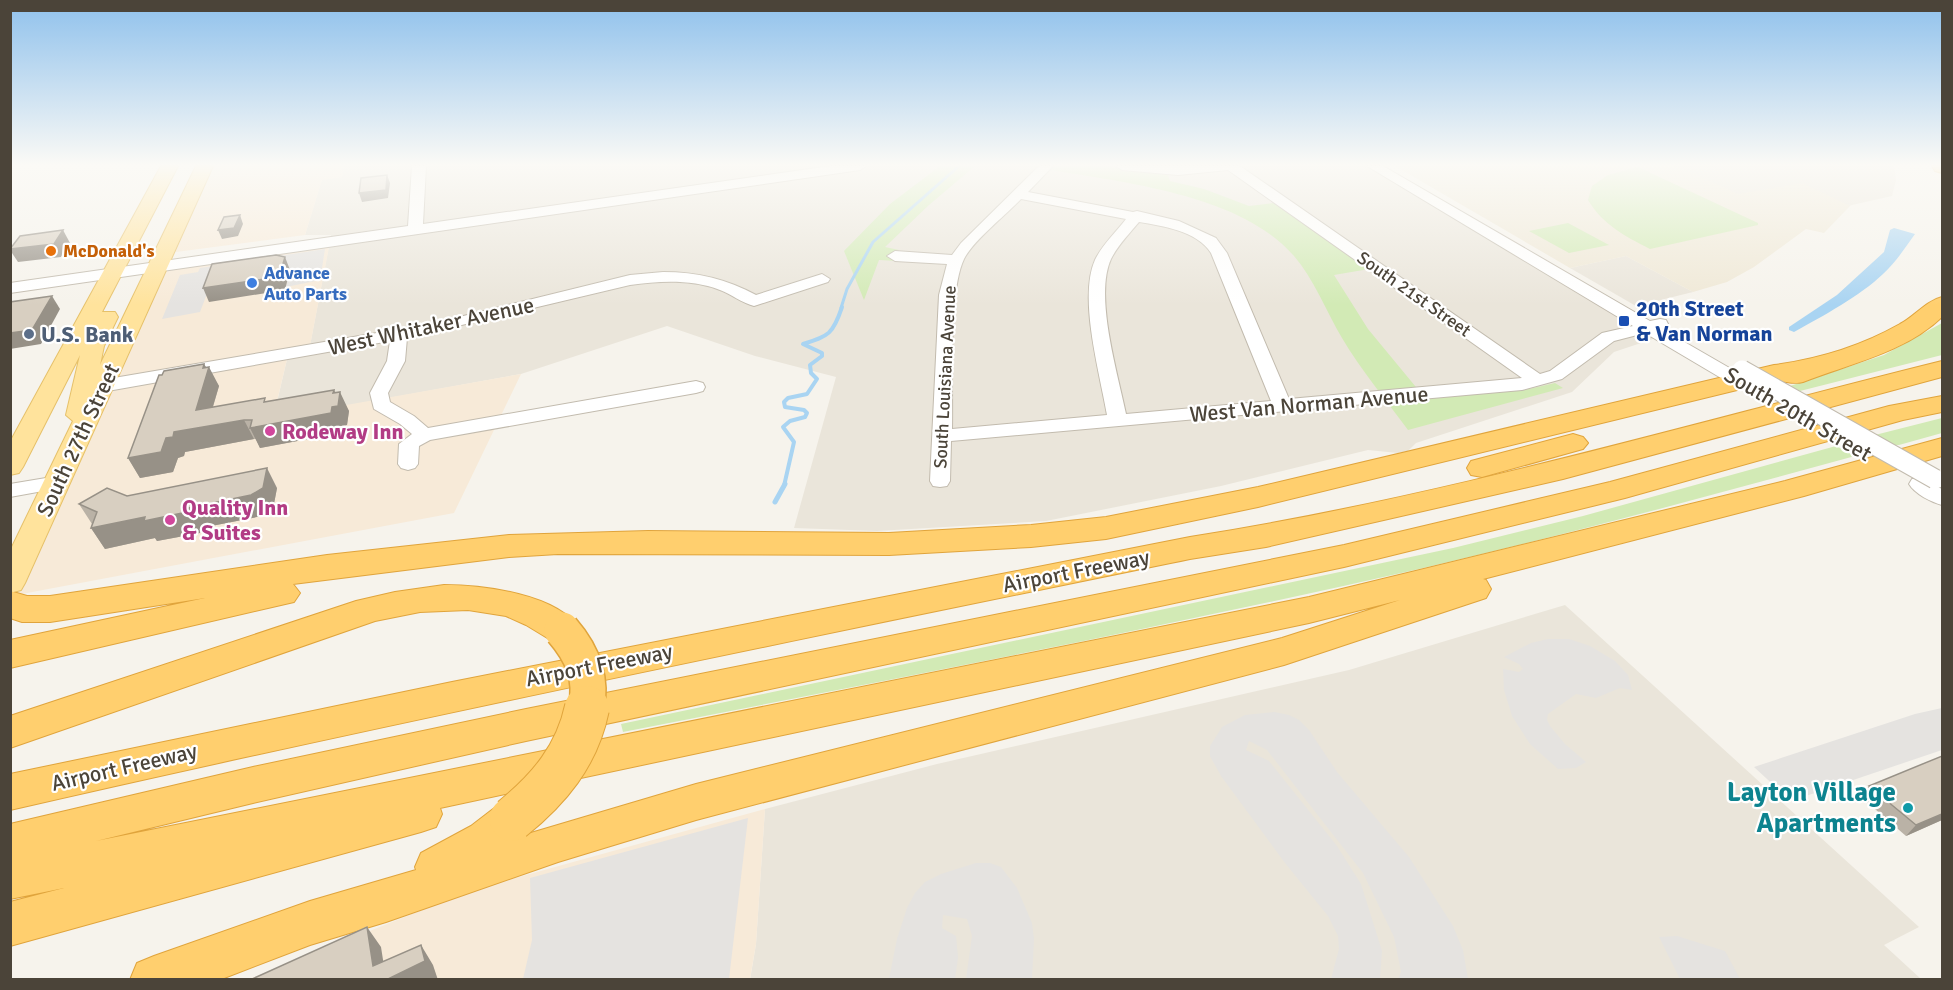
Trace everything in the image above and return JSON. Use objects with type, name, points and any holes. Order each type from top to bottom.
[{"type":"highway","points":[[1190,548],[1262,522],[1545,451],[1785,379],[1884,342],[1935,312],[1942,304]]},
{"type":"highway","points":[[10,603],[22,609],[50,609],[327,567],[509,546],[648,542],[889,544],[1031,536],[1106,528],[1258,497],[1774,373],[1811,368]]},
{"type":"highway","points":[[1190,548],[1266,536],[1563,470],[1942,369]]},
{"type":"highway","points":[[10,843],[417,749],[1344,556],[1614,491],[1899,412],[1942,404]]},
{"type":"highway","points":[[10,879],[1309,610],[1607,537],[1942,447]]},
{"type":"highway","points":[[310,922],[386,901],[558,843],[696,802],[1284,651],[1513,575],[1604,549],[1607,537]]},
{"type":"highway","points":[[10,654],[440,558],[509,546]]},
{"type":"highway","name":"Airport Freeway","points":[[10,792],[539,677],[1190,548]]},
{"type":"highway","points":[[10,732],[336,621],[403,602],[451,596],[497,600],[527,609],[562,630],[581,651],[589,683],[587,710],[576,743],[555,777],[537,798],[487,840],[447,863],[310,922],[154,980]]},
{"type":"highway","points":[[10,924],[472,800],[695,751],[766,723]]},
{"type":"main road","name":"South 27th Street","points":[[10,583],[102,386],[155,212]]},
{"type":"main road","points":[[71,454],[81,395],[93,346],[167,212]]},
{"type":"main road","name":"South 27th Street","points":[[10,466],[174,212]]},
{"type":"street","points":[[415,226],[416,212]]},
{"type":"street","points":[[10,280],[259,249],[514,212]]},
{"type":"street","name":"South Louisiana Avenue","points":[[940,481],[946,295],[956,260],[999,212]]},
{"type":"street","points":[[1121,212],[1174,224],[1210,241],[1219,253],[1283,407]]},
{"type":"street","name":"South 21st Street","points":[[1295,212],[1538,381]]},
{"type":"street","name":"South 20th Street","points":[[1454,212],[1935,486]]},
{"type":"street","name":"South 20th Street","points":[[1464,212],[1653,326]]},
{"type":"street","points":[[1118,421],[1099,313],[1097,288],[1103,261],[1137,215]]},
{"type":"street","points":[[895,256],[956,260]]},
{"type":"street","points":[[10,288],[138,265]]},
{"type":"street","name":"West Whitaker Avenue","points":[[102,386],[399,335],[469,321],[610,284],[646,278],[710,280],[731,288],[754,301],[822,279]]},
{"type":"street","name":"West Van Norman Avenue","points":[[943,436],[1503,387],[1538,381],[1564,371],[1601,341],[1653,326]]},
{"type":"street","points":[[399,335],[396,361],[379,393],[381,405],[407,420],[424,435]]},
{"type":"street","name":"South 20th Street","points":[[1735,372],[1843,428],[1935,486]]},
{"type":"street","points":[[408,464],[409,444],[424,435],[696,387]]},
{"type":"street","points":[[10,491],[58,482]]},
{"type":"shaded area","points":[[192,212],[312,212],[305,235],[176,252],[174,250]]},
{"type":"shaded area","points":[[312,212],[1452,212],[1662,336],[1614,352],[1572,392],[1416,443],[1408,451],[1398,453],[1368,450],[1221,486],[1046,521],[877,531],[794,528],[836,377],[755,356],[667,326],[521,374],[273,419],[288,355],[309,351],[331,235],[305,235]]},
{"type":"shaded area","points":[[1474,212],[1844,212],[1824,233],[1806,229],[1754,267],[1727,282],[1693,292],[1626,256],[1570,268]]},
{"type":"shaded area","points":[[1779,212],[1835,212],[1806,224]]},
{"type":"shaded area","points":[[330,242],[309,351],[288,355],[273,418],[521,374],[454,513],[11,596],[160,267]]},
{"type":"shaded area","points":[[325,249],[320,280],[286,287],[289,270],[213,278],[200,312],[162,319],[180,275],[198,272],[200,268]]},
{"type":"shaded area","points":[[1626,256],[1693,292],[1636,306],[1570,268]]},
{"type":"shaded area","points":[[1565,605],[1919,927],[1884,945],[1921,979],[750,980],[756,944],[765,809],[937,764],[1349,670]]},
{"type":"shaded area","points":[[1548,639],[1569,639],[1590,646],[1615,661],[1628,675],[1632,690],[1620,688],[1596,698],[1576,694],[1548,714],[1547,720],[1550,726],[1565,744],[1586,762],[1576,768],[1558,769],[1530,744],[1512,716],[1504,690],[1503,669],[1519,672],[1523,669],[1519,664],[1504,657],[1531,643]]},
{"type":"shaded area","points":[[1942,708],[1942,750],[1791,801],[1754,767],[1915,714]]},
{"type":"shaded area","points":[[1274,712],[1299,720],[1309,730],[1337,772],[1409,857],[1453,926],[1463,950],[1468,979],[1398,979],[1401,972],[1394,937],[1363,873],[1267,750],[1249,741],[1246,750],[1269,761],[1337,846],[1361,884],[1382,951],[1380,979],[1331,979],[1339,949],[1338,936],[1328,916],[1285,863],[1221,776],[1210,756],[1210,746],[1222,727],[1245,715]]},
{"type":"shaded area","points":[[765,809],[756,944],[750,979],[247,980],[472,890]]},
{"type":"shaded area","points":[[748,818],[729,979],[523,979],[532,940],[530,878]]},
{"type":"shaded area","points":[[976,863],[990,863],[1001,867],[1017,888],[1032,923],[1034,939],[1032,979],[966,979],[972,936],[967,919],[943,915],[942,928],[956,936],[958,958],[955,979],[889,979],[897,939],[907,908],[915,893],[925,882],[941,874]]},
{"type":"shaded area","points":[[1677,936],[1725,951],[1740,979],[1680,979],[1659,937]]},
{"type":"green space","points":[[882,212],[921,212],[885,247],[899,250],[892,253],[897,261],[879,260],[864,300],[844,251]]},
{"type":"green space","points":[[1231,212],[1286,212],[1369,269],[1334,275],[1368,329],[1425,398],[1529,389],[1555,383],[1563,388],[1408,430],[1349,350],[1314,285],[1294,256],[1269,234]]},
{"type":"green space","points":[[1597,212],[1735,212],[1758,225],[1650,249],[1623,234]]},
{"type":"green space","points":[[1568,223],[1609,245],[1569,253],[1529,231]]},
{"type":"green space","points":[[1942,323],[1942,355],[1800,391],[1790,386],[1884,355]]},
{"type":"green space","points":[[1942,418],[1942,433],[1899,445],[1875,435]]},
{"type":"green space","points":[[1836,446],[1855,456],[1637,515],[1419,569],[1121,633],[623,732],[621,724],[1453,548],[1583,516]]},
{"type":"water","points":[[1894,228],[1915,234],[1883,274],[1829,312],[1794,332],[1789,330],[1789,327],[1837,295],[1884,252],[1890,230]]},
{"type":"building","points":[[240,215],[234,228],[218,230],[224,217]]},
{"type":"building","points":[[63,230],[54,244],[10,249],[20,236]]},
{"type":"building","points":[[276,255],[285,257],[279,277],[203,288],[212,264]]},
{"type":"building","points":[[52,296],[32,330],[10,333],[10,302]]},
{"type":"building","points":[[204,364],[203,368],[209,367],[196,410],[265,398],[264,402],[334,390],[333,393],[340,392],[338,406],[332,407],[331,413],[250,428],[252,420],[244,420],[174,432],[173,437],[166,438],[161,452],[128,458],[159,375],[162,375],[164,371]]},
{"type":"building","points":[[267,468],[263,488],[251,495],[189,508],[187,512],[144,521],[145,517],[91,528],[97,512],[79,504],[107,488],[127,496]]},
{"type":"building","name":"Layton Village Apartments","points":[[1942,756],[1942,814],[1916,825],[1869,786]]},
{"type":"building","points":[[367,927],[373,966],[421,945],[425,961],[386,980],[250,980]]},
{"type":"waterway","points":[[841,308],[847,289],[873,242],[907,212]]},
{"type":"waterway","points":[[784,486],[794,442],[783,427],[790,421],[805,417],[807,413],[804,410],[785,407],[784,402],[788,398],[807,394],[817,379],[811,373],[810,365],[822,356],[822,353],[803,344],[829,333],[842,307]]},
{"type":"waterway","points":[[775,502],[784,486]]},
{"type":"place","name":"McDonald's","points":[[51,251]]},
{"type":"place","name":"Advance Auto Parts","points":[[252,283]]},
{"type":"place","name":"20th Street & Van Norman","points":[[1624,321]]},
{"type":"place","name":"U.S. Bank","points":[[29,334]]},
{"type":"place","name":"Rodeway Inn","points":[[270,431]]},
{"type":"place","name":"Quality Inn & Suites","points":[[170,520]]},
{"type":"place","name":"Layton Village Apartments","points":[[1908,808]]}]
